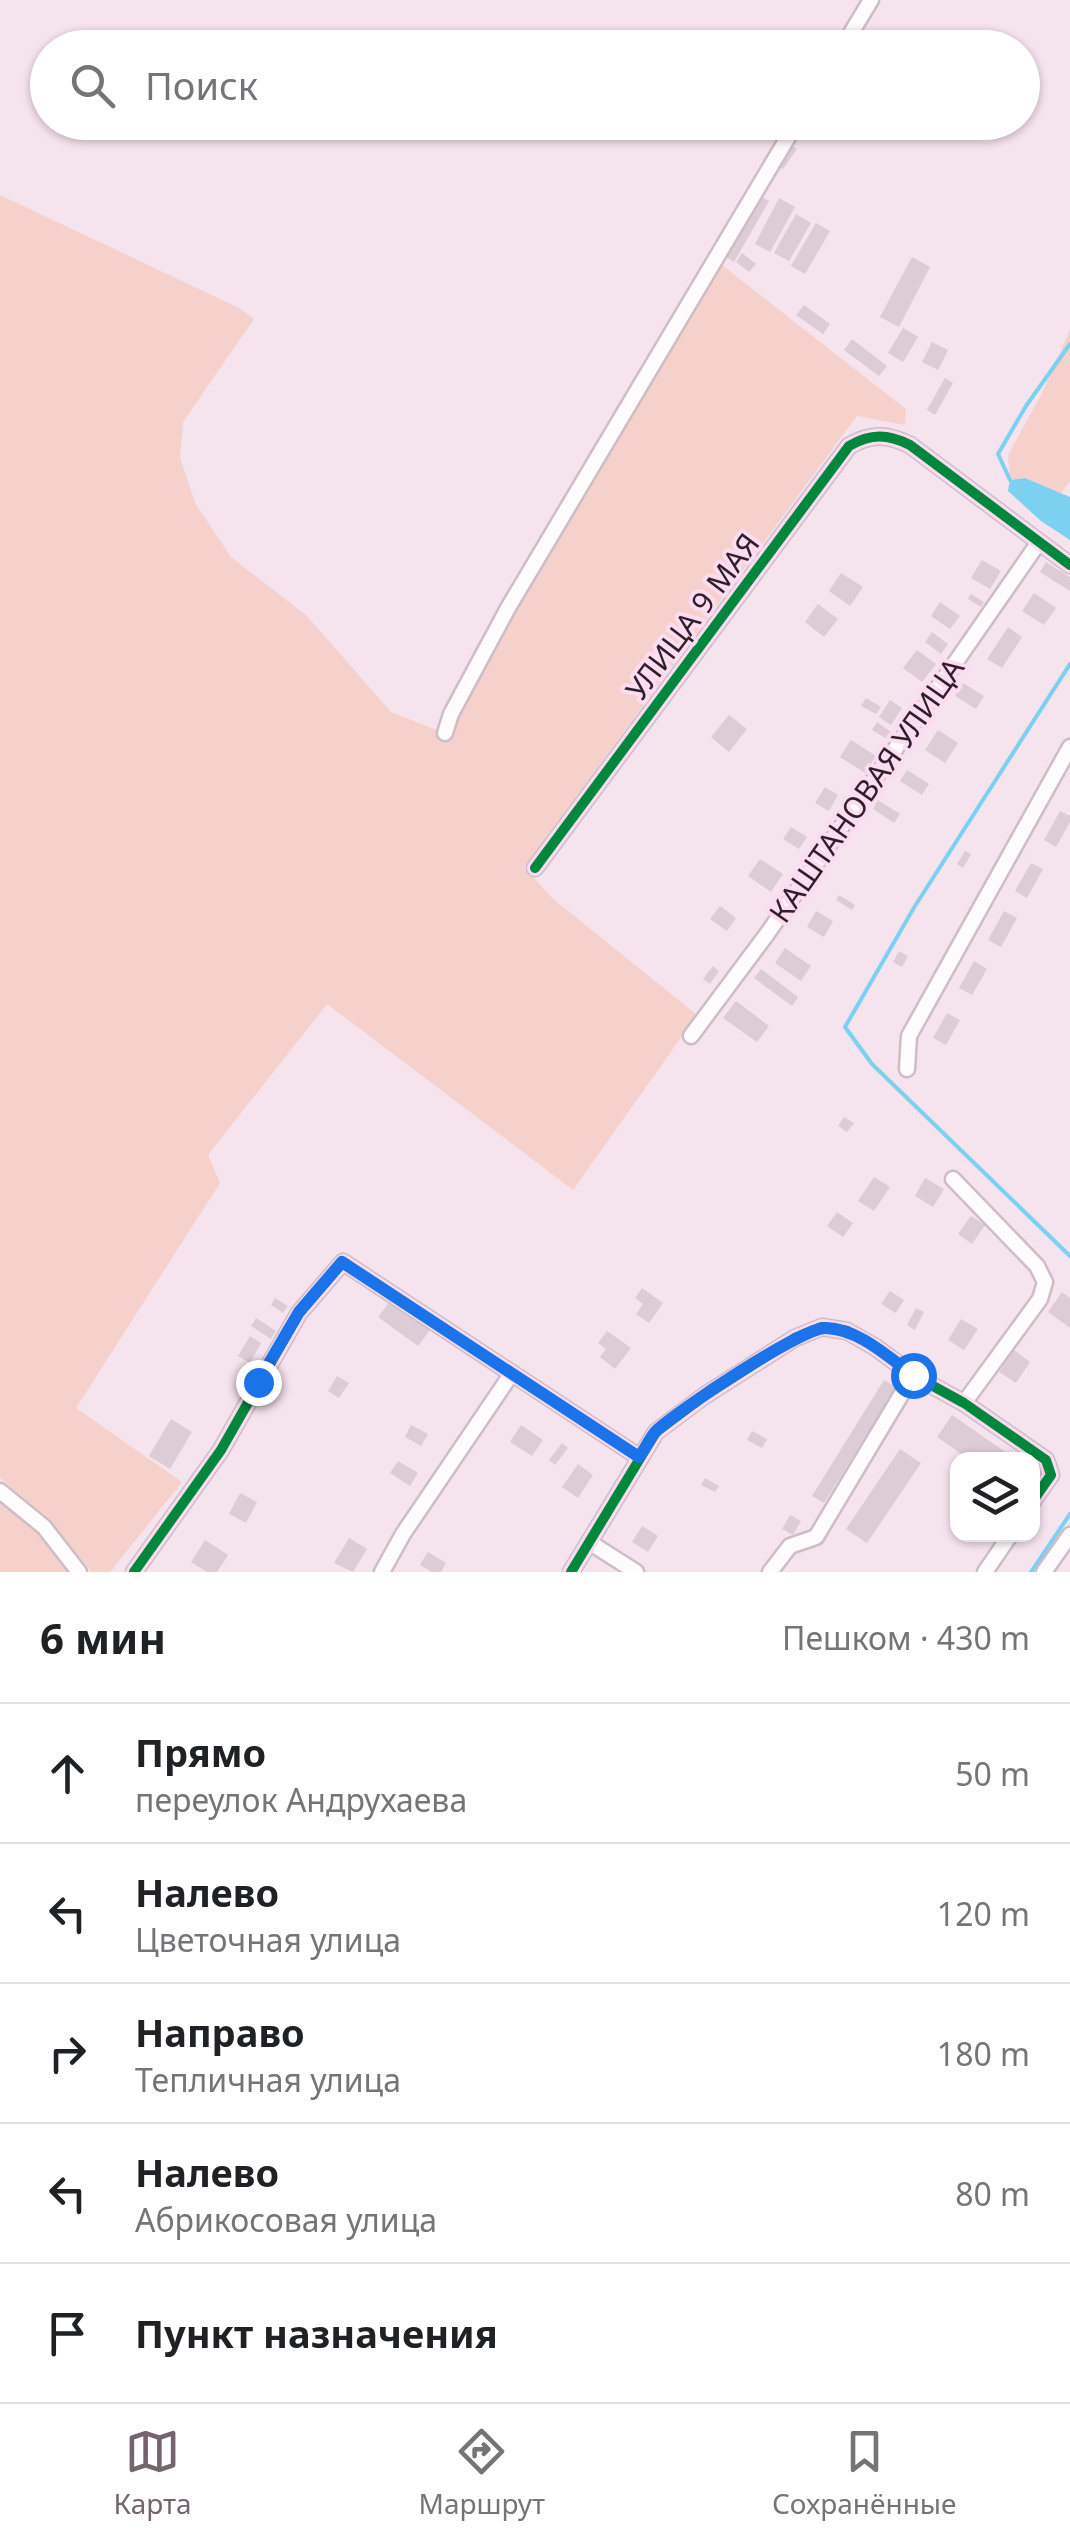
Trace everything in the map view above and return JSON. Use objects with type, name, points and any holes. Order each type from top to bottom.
[{"type":"street","points":[[853,30],[871,0]]},
{"type":"street","points":[[444,733],[450,714],[508,608],[786,140]]},
{"type":"street","name":"УЛИЦА 9 МАЯ","points":[[535,868],[850,446],[860,440],[890,436],[910,445],[1039,542]]},
{"type":"street","points":[[1039,542],[1070,566]]},
{"type":"street","name":"КАШТАНОВАЯ УЛИЦА","points":[[691,1036],[1039,542]]},
{"type":"street","points":[[907,1069],[909,1036],[1070,747]]},
{"type":"street","points":[[952,1179],[1037,1266],[1045,1282],[1040,1298],[964,1403]]},
{"type":"street","points":[[134,1572],[221,1450],[299,1312],[342,1262],[639,1457]]},
{"type":"street","points":[[571,1572],[656,1432],[704,1396],[796,1338],[822,1327],[847,1331],[1034,1452]]},
{"type":"street","points":[[382,1572],[403,1534],[512,1373]]},
{"type":"street","points":[[770,1572],[790,1546],[816,1537],[913,1375]]},
{"type":"street","points":[[1040,1456],[1046,1460],[1051,1475],[1040,1491]]},
{"type":"street","points":[[0,1490],[44,1527],[80,1572]]},
{"type":"street","points":[[1044,1572],[1070,1535]]},
{"type":"street","points":[[589,1542],[636,1572]]},
{"type":"street","points":[[985,1572],[1006,1542]]},
{"type":"shaded area","points":[[0,195],[239,308],[254,319],[183,422],[180,457],[195,503],[231,557],[307,616],[391,712],[444,733],[718,262],[906,409],[905,425],[857,416],[524,867],[552,898],[697,1015],[573,1190],[327,1004],[208,1155],[220,1183],[76,1408],[182,1482],[110,1572],[92,1572],[44,1515],[0,1478]]},
{"type":"shaded area","points":[[1070,330],[1070,481],[1061,493],[1025,478],[1010,480],[1008,455]]},
{"type":"shaded area","points":[[0,1498],[42,1531],[74,1572],[0,1572]]},
{"type":"water","points":[[1025,478],[1070,497],[1070,540],[1041,521],[1008,491],[1010,480]]},
{"type":"building","points":[[789,144],[797,149],[783,169],[775,164]]},
{"type":"building","points":[[760,196],[769,201],[734,262],[725,256]]},
{"type":"building","points":[[779,198],[795,207],[770,252],[755,244]]},
{"type":"building","points":[[796,214],[811,223],[789,261],[774,253]]},
{"type":"building","points":[[816,223],[830,231],[805,274],[791,266]]},
{"type":"building","points":[[742,253],[756,264],[749,272],[736,262]]},
{"type":"building","points":[[912,257],[930,267],[899,327],[880,317]]},
{"type":"building","points":[[804,305],[830,324],[823,334],[796,315]]},
{"type":"building","points":[[903,328],[918,337],[903,362],[888,353]]},
{"type":"building","points":[[852,339],[887,366],[879,376],[844,350]]},
{"type":"building","points":[[932,342],[948,350],[938,370],[922,362]]},
{"type":"building","points":[[945,378],[953,383],[935,415],[927,410]]},
{"type":"building","points":[[982,560],[1001,571],[990,589],[971,578]]},
{"type":"building","points":[[1046,562],[1070,577],[1070,591],[1040,572]]},
{"type":"building","points":[[841,573],[863,587],[850,606],[829,591]]},
{"type":"building","points":[[1034,593],[1056,608],[1044,625],[1022,611]]},
{"type":"building","points":[[971,594],[984,602],[981,607],[968,599]]},
{"type":"building","points":[[940,602],[960,616],[950,629],[931,616]]},
{"type":"building","points":[[818,604],[838,619],[824,637],[805,622]]},
{"type":"building","points":[[1008,627],[1022,637],[1002,668],[987,659]]},
{"type":"building","points":[[932,632],[948,644],[941,654],[925,642]]},
{"type":"building","points":[[917,650],[936,664],[922,682],[903,668]]},
{"type":"building","points":[[963,683],[984,696],[976,709],[955,696]]},
{"type":"building","points":[[866,698],[881,707],[876,714],[861,706]]},
{"type":"building","points":[[890,700],[902,708],[891,725],[879,717]]},
{"type":"building","points":[[729,715],[747,729],[729,752],[711,737]]},
{"type":"building","points":[[877,722],[891,732],[887,739],[872,730]]},
{"type":"building","points":[[938,730],[958,743],[945,763],[925,750]]},
{"type":"building","points":[[851,740],[876,756],[865,773],[840,757]]},
{"type":"building","points":[[907,770],[929,784],[922,795],[900,781]]},
{"type":"building","points":[[825,787],[838,795],[829,811],[815,803]]},
{"type":"building","points":[[878,800],[900,814],[894,823],[873,809]]},
{"type":"building","points":[[1060,811],[1070,816],[1070,822],[1056,847],[1044,840]]},
{"type":"building","points":[[791,827],[807,837],[799,849],[783,839]]},
{"type":"building","points":[[965,851],[971,854],[963,868],[957,864]]},
{"type":"building","points":[[760,859],[783,874],[771,892],[748,876]]},
{"type":"building","points":[[1031,863],[1043,869],[1027,898],[1015,891]]},
{"type":"building","points":[[839,895],[855,905],[852,910],[836,900]]},
{"type":"building","points":[[720,906],[736,918],[727,931],[710,919]]},
{"type":"building","points":[[816,911],[833,921],[824,937],[807,927]]},
{"type":"building","points":[[1004,911],[1017,918],[1001,947],[988,940]]},
{"type":"building","points":[[785,948],[811,966],[801,981],[775,963]]},
{"type":"building","points":[[899,951],[908,956],[902,967],[893,962]]},
{"type":"building","points":[[974,961],[987,969],[972,995],[959,988]]},
{"type":"building","points":[[713,966],[719,971],[710,984],[703,979]]},
{"type":"building","points":[[761,969],[798,997],[792,1006],[754,978]]},
{"type":"building","points":[[736,1001],[769,1026],[757,1042],[723,1018]]},
{"type":"building","points":[[947,1013],[960,1020],[946,1045],[933,1038]]},
{"type":"building","points":[[844,1117],[854,1123],[847,1132],[838,1126]]},
{"type":"building","points":[[874,1177],[890,1187],[874,1211],[858,1201]]},
{"type":"building","points":[[925,1178],[944,1189],[933,1207],[915,1196]]},
{"type":"building","points":[[837,1212],[853,1223],[843,1237],[827,1226]]},
{"type":"building","points":[[971,1216],[985,1225],[972,1244],[958,1234]]},
{"type":"building","points":[[642,1288],[663,1303],[649,1323],[636,1314],[643,1304],[635,1298]]},
{"type":"building","points":[[890,1291],[904,1300],[896,1313],[881,1304]]},
{"type":"building","points":[[1062,1292],[1070,1298],[1070,1328],[1048,1312]]},
{"type":"building","points":[[275,1298],[288,1306],[283,1313],[271,1305]]},
{"type":"building","points":[[390,1301],[430,1330],[418,1346],[378,1317]]},
{"type":"building","points":[[916,1308],[924,1312],[915,1330],[907,1325]]},
{"type":"building","points":[[256,1318],[276,1331],[271,1339],[251,1326]]},
{"type":"building","points":[[961,1319],[978,1329],[964,1350],[948,1340]]},
{"type":"building","points":[[607,1331],[631,1348],[615,1369],[600,1357],[606,1349],[598,1343]]},
{"type":"building","points":[[250,1336],[261,1343],[250,1363],[238,1356]]},
{"type":"building","points":[[1014,1350],[1030,1362],[1016,1383],[999,1372]]},
{"type":"building","points":[[337,1376],[349,1383],[339,1398],[328,1391]]},
{"type":"building","points":[[884,1380],[896,1387],[824,1503],[812,1496]]},
{"type":"building","points":[[952,1415],[1005,1452],[959,1452],[937,1437]]},
{"type":"building","points":[[171,1419],[192,1432],[170,1469],[149,1456]]},
{"type":"building","points":[[411,1425],[428,1434],[421,1446],[405,1437]]},
{"type":"building","points":[[521,1425],[543,1440],[532,1456],[510,1442]]},
{"type":"building","points":[[752,1431],[767,1439],[762,1448],[747,1440]]},
{"type":"building","points":[[562,1443],[568,1448],[555,1465],[549,1460]]},
{"type":"building","points":[[900,1449],[921,1463],[867,1543],[846,1529]]},
{"type":"building","points":[[398,1461],[418,1473],[410,1486],[390,1473]]},
{"type":"building","points":[[578,1464],[593,1475],[578,1498],[562,1487]]},
{"type":"building","points":[[705,1478],[719,1486],[715,1492],[701,1485]]},
{"type":"building","points":[[240,1493],[257,1502],[246,1523],[229,1514]]},
{"type":"building","points":[[790,1515],[801,1521],[793,1535],[782,1529]]},
{"type":"building","points":[[642,1526],[658,1536],[648,1552],[632,1542]]},
{"type":"building","points":[[349,1538],[367,1549],[353,1572],[334,1563]]},
{"type":"building","points":[[205,1540],[228,1555],[217,1572],[207,1572],[191,1562]]},
{"type":"building","points":[[428,1552],[446,1563],[441,1572],[420,1565]]},
{"type":"waterway","points":[[1010,480],[998,454],[1070,344]]},
{"type":"waterway","points":[[1070,664],[915,906],[845,1027],[872,1064],[1070,1256]]},
{"type":"waterway","points":[[1031,1572],[1070,1514]]},
{"type":"cycle path","points":[[535,868],[849,446],[879,436],[910,445],[1070,565]]},
{"type":"cycle path","points":[[134,1572],[221,1450],[299,1313],[343,1262],[639,1457]]},
{"type":"cycle path","points":[[571,1572],[656,1432],[795,1338],[822,1327],[847,1331],[875,1347],[1034,1452]]},
{"type":"cycle path","points":[[1040,1456],[1046,1460],[1051,1475],[1040,1491]]},
{"type":"route","points":[[258,1382],[299,1312],[342,1262],[639,1457],[656,1432],[704,1396],[796,1338],[822,1327],[847,1331],[913,1375]]}]
